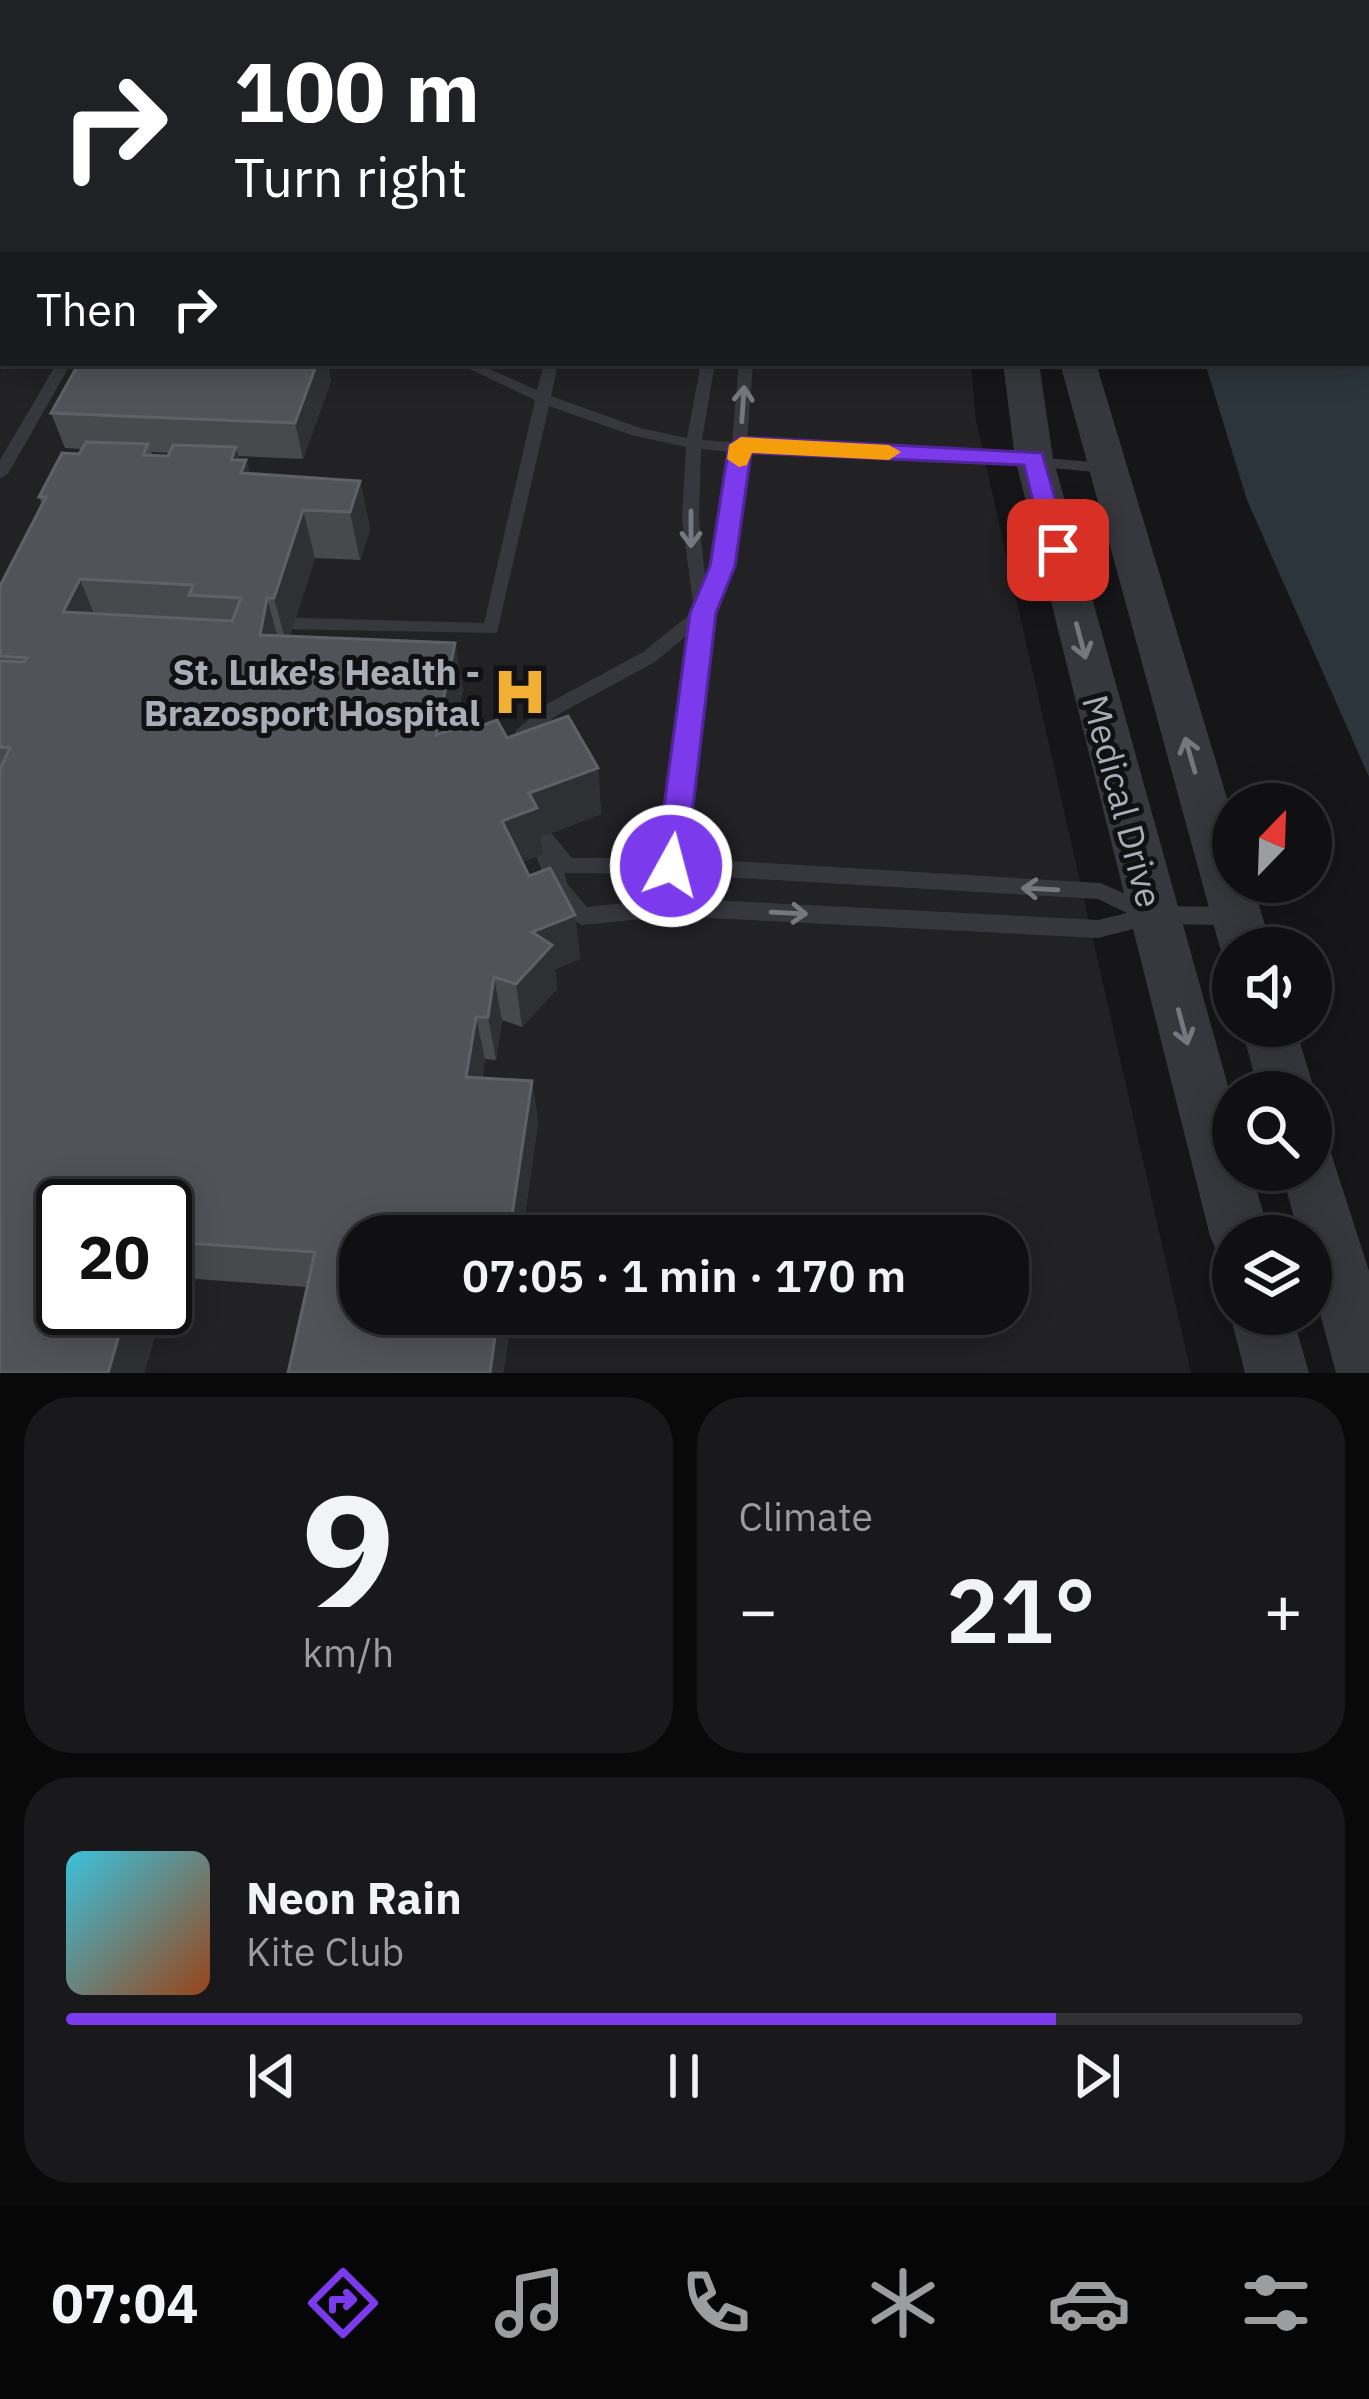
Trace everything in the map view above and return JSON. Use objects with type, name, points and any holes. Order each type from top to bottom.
[{"type":"street","name":"Medical Drive","points":[[1021,366],[1034,458],[1234,1215]]},
{"type":"street","name":"Medical Drive","points":[[1079,366],[1240,927]]},
{"type":"street","points":[[1316,1191],[1368,1373]]},
{"type":"street","points":[[1267,1335],[1277,1373]]},
{"type":"lane","points":[[0,474],[62,366]]},
{"type":"lane","points":[[471,366],[631,429],[694,443],[1034,458],[1108,468]]},
{"type":"lane","points":[[248,621],[491,629],[550,366]]},
{"type":"lane","points":[[703,613],[691,564],[694,443],[707,366]]},
{"type":"lane","points":[[671,866],[703,613],[722,566],[741,445],[746,366]]},
{"type":"lane","points":[[525,767],[521,745],[525,730],[649,657],[703,613]]},
{"type":"lane","points":[[530,789],[538,832],[560,890],[582,916],[672,907],[1098,929],[1152,915]]},
{"type":"lane","points":[[538,832],[567,866],[671,866],[1100,892],[1152,915],[1215,927]]},
{"type":"shaded area","name":"St. Luke's Health - Brazosport Hospital","points":[[4,366],[971,366],[976,421],[1191,1373],[0,1373],[0,372]]},
{"type":"shaded area","points":[[1206,366],[1369,366],[1369,777],[1247,500]]},
{"type":"building","points":[[77,366],[316,366],[295,423],[51,413]]},
{"type":"building","points":[[86,442],[148,444],[143,455],[168,456],[173,445],[236,447],[231,460],[246,460],[241,473],[360,481],[350,512],[303,510],[274,598],[267,598],[260,635],[455,643],[436,735],[472,722],[475,728],[497,720],[507,738],[568,716],[598,768],[529,793],[537,808],[502,821],[529,876],[550,868],[575,915],[532,932],[552,945],[516,984],[494,977],[488,1017],[476,1017],[466,1077],[532,1081],[512,1215],[339,1215],[339,1335],[495,1335],[490,1373],[288,1373],[315,1252],[192,1243],[192,1179],[36,1179],[36,1335],[119,1335],[108,1373],[0,1373],[0,769],[10,748],[0,747],[0,661],[24,662],[27,658],[0,656],[0,586],[46,497],[39,497],[62,453],[79,454]],"holes":[[[80,579],[193,585],[189,595],[241,598],[232,621],[63,612]]]},
{"type":"slow traffic","points":[[739,459],[741,445],[889,452]]},
{"type":"place","name":"St. Luke's Health - Brazosport Hospital","points":[[520,692]]},
{"type":"route","points":[[671,866],[703,613],[722,566],[733,519],[741,445],[1034,458],[1058,550]]}]
